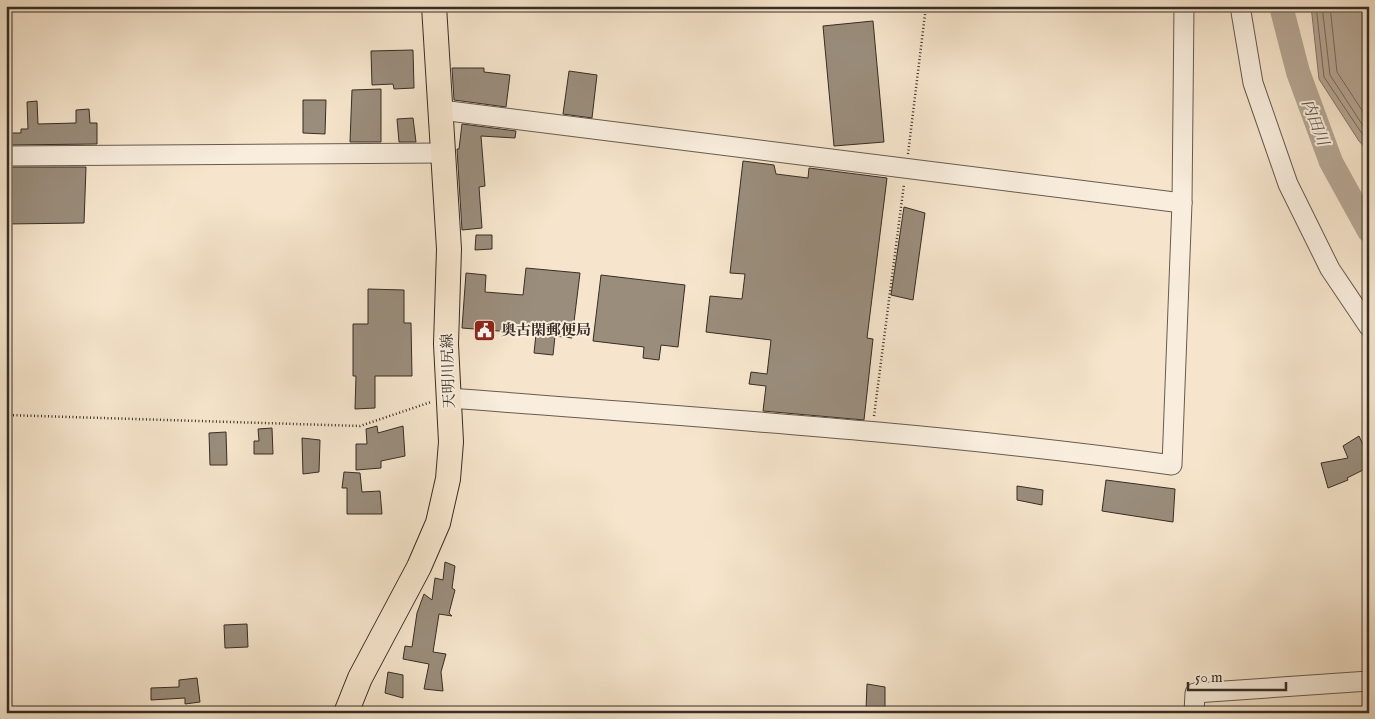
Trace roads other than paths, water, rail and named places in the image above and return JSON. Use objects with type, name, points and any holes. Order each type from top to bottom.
[{"type":"main road","name":"天明川尻線","points":[[346,713],[360,678],[419,567],[438,523],[448,479],[451,442],[446,344],[449,249],[434,6]]},
{"type":"street","points":[[450,398],[873,432],[1061,450],[1172,465],[1182,202],[1184,6]]},
{"type":"street","points":[[1240,6],[1252,82],[1288,184],[1330,270],[1369,327]]},
{"type":"street","points":[[441,110],[1182,202]]},
{"type":"street","points":[[6,156],[443,153]]},
{"type":"street","points":[[1194,713],[1195,693],[1369,682]]},
{"type":"water","points":[[1311,6],[1369,6],[1369,152],[1359,141],[1319,79]]},
{"type":"waterway","name":"内田川","points":[[1281,6],[1298,72],[1331,162],[1369,231]]},
{"type":"place","name":"奥古閑郵便局","points":[[485,330]]}]
